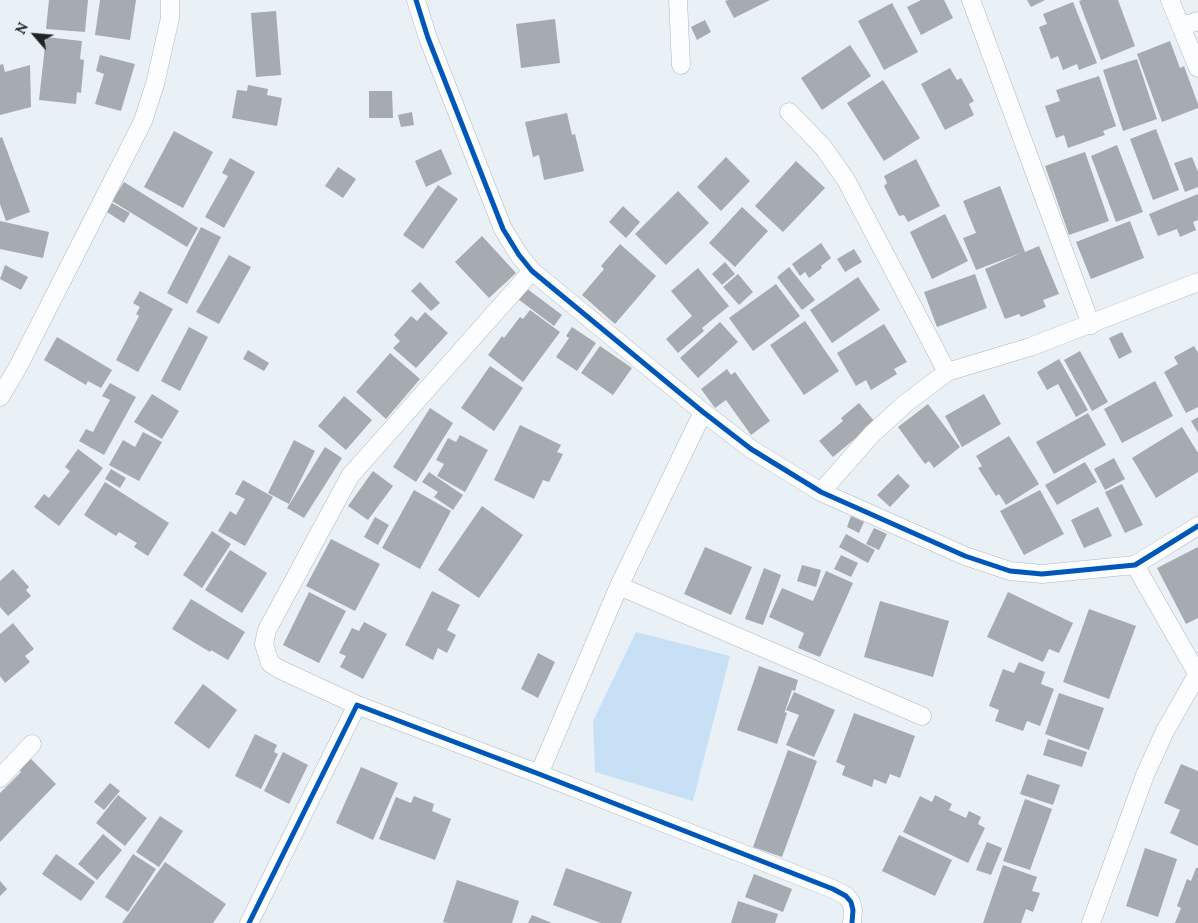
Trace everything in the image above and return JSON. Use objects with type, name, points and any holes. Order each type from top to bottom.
[{"type":"street","points":[[0,397],[18,367],[143,121],[155,84],[170,18],[170,0]]},
{"type":"street","points":[[416,0],[428,38],[502,229],[519,255],[532,271],[703,412],[751,449],[821,492],[965,556],[1010,570],[1042,574],[1135,565],[1198,526]]},
{"type":"street","points":[[678,0],[681,65]]},
{"type":"street","points":[[971,0],[1091,325]]},
{"type":"street","points":[[1170,0],[1190,24],[1198,68]]},
{"type":"street","points":[[789,112],[823,147],[846,180],[947,372]]},
{"type":"street","points":[[532,271],[350,476],[267,630],[264,644],[270,663],[357,705],[833,889],[846,896],[850,902],[853,910],[852,923]]},
{"type":"street","points":[[821,492],[879,428],[906,403],[947,372],[1030,347],[1198,282]]},
{"type":"street","points":[[539,774],[619,586],[703,412]]},
{"type":"street","points":[[1091,923],[1145,775],[1166,731],[1198,675],[1135,565]]},
{"type":"street","points":[[619,586],[922,716]]},
{"type":"street","points":[[249,923],[357,705]]},
{"type":"street","points":[[0,778],[32,744]]},
{"type":"shaded area","points":[[636,632],[730,656],[693,801],[595,772],[593,721]]},
{"type":"building","points":[[49,0],[88,0],[85,32],[46,29]]},
{"type":"building","points":[[100,0],[136,0],[130,40],[95,35]]},
{"type":"building","points":[[770,0],[734,18],[725,1]]},
{"type":"building","points":[[921,0],[944,0],[953,18],[921,35],[907,7]]},
{"type":"building","points":[[1027,0],[1045,0],[1031,7]]},
{"type":"building","points":[[1118,0],[1135,46],[1101,60],[1079,1]]},
{"type":"building","points":[[1073,2],[1097,63],[1079,70],[1077,64],[1063,70],[1058,56],[1051,59],[1039,27],[1047,24],[1043,14]]},
{"type":"building","points":[[892,3],[918,52],[884,70],[858,21]]},
{"type":"building","points":[[276,11],[281,75],[256,77],[251,13]]},
{"type":"building","points":[[555,19],[560,63],[521,68],[516,24]]},
{"type":"building","points":[[705,20],[711,32],[697,40],[691,27]]},
{"type":"building","points":[[46,37],[82,41],[80,59],[84,60],[81,93],[77,92],[76,104],[39,100]]},
{"type":"building","points":[[1170,41],[1180,68],[1184,66],[1198,108],[1162,122],[1137,54]]},
{"type":"building","points":[[850,45],[871,76],[822,110],[801,78]]},
{"type":"building","points":[[100,55],[135,64],[121,111],[95,104],[104,74],[96,71]]},
{"type":"building","points":[[1137,59],[1157,119],[1123,131],[1103,70]]},
{"type":"building","points":[[3,64],[5,72],[30,65],[31,107],[0,115],[0,65]]},
{"type":"building","points":[[950,68],[957,80],[961,78],[974,101],[969,104],[974,115],[945,130],[921,84]]},
{"type":"building","points":[[1099,76],[1116,126],[1103,131],[1105,135],[1068,148],[1064,135],[1056,138],[1045,106],[1060,101],[1056,90]]},
{"type":"building","points":[[883,80],[920,138],[884,161],[847,103]]},
{"type":"building","points":[[248,85],[268,89],[267,95],[282,98],[277,126],[232,118],[237,90],[247,91]]},
{"type":"building","points":[[369,91],[392,91],[393,118],[369,118]]},
{"type":"building","points":[[412,112],[414,125],[401,127],[398,115]]},
{"type":"building","points":[[567,113],[572,135],[575,134],[584,171],[544,180],[539,155],[533,157],[525,122]]},
{"type":"building","points":[[1156,129],[1179,190],[1153,200],[1130,139]]},
{"type":"building","points":[[174,131],[213,152],[183,208],[144,187]]},
{"type":"building","points":[[2,137],[30,212],[6,221],[0,204],[0,138]]},
{"type":"building","points":[[1117,145],[1143,212],[1116,222],[1091,156]]},
{"type":"building","points":[[441,149],[452,174],[426,187],[415,161]]},
{"type":"building","points":[[1085,152],[1109,221],[1069,235],[1045,166]]},
{"type":"building","points":[[726,157],[750,181],[721,211],[697,187]]},
{"type":"building","points":[[1192,157],[1198,172],[1198,187],[1185,192],[1174,163]]},
{"type":"building","points":[[230,158],[255,172],[224,228],[205,217],[228,176],[222,173]]},
{"type":"building","points":[[916,159],[940,206],[908,222],[904,215],[899,216],[884,186],[887,183],[884,176]]},
{"type":"building","points":[[796,161],[825,188],[783,232],[755,206]]},
{"type":"building","points":[[338,167],[356,179],[343,198],[325,186]]},
{"type":"building","points":[[124,182],[198,228],[187,247],[112,201]]},
{"type":"building","points":[[438,185],[458,199],[423,249],[403,235]]},
{"type":"building","points":[[1000,186],[1025,252],[1039,246],[1059,294],[1043,300],[1046,307],[1021,317],[1019,314],[1005,319],[985,269],[1021,253],[976,270],[963,238],[976,233],[963,201]]},
{"type":"building","points":[[678,191],[709,223],[666,265],[635,234]]},
{"type":"building","points":[[1198,194],[1198,220],[1193,222],[1196,230],[1180,237],[1177,229],[1158,236],[1149,214]]},
{"type":"building","points":[[112,203],[130,213],[124,223],[107,212]]},
{"type":"building","points":[[623,206],[640,222],[626,238],[609,222]]},
{"type":"building","points":[[742,207],[768,231],[735,267],[709,243]]},
{"type":"building","points":[[945,214],[968,261],[932,279],[910,232]]},
{"type":"building","points":[[0,221],[49,232],[43,258],[0,249]]},
{"type":"building","points":[[1130,221],[1144,258],[1091,279],[1076,242]]},
{"type":"building","points":[[201,227],[221,237],[187,304],[167,293]]},
{"type":"building","points":[[482,236],[516,273],[489,298],[455,262]]},
{"type":"building","points":[[821,243],[831,258],[809,278],[805,272],[800,276],[792,264]]},
{"type":"building","points":[[620,244],[656,276],[615,324],[582,295],[604,269],[601,266]]},
{"type":"building","points":[[854,249],[862,262],[845,272],[837,259]]},
{"type":"building","points":[[229,255],[251,267],[219,324],[196,312]]},
{"type":"building","points":[[725,262],[735,274],[722,285],[712,274]]},
{"type":"building","points":[[5,265],[28,277],[21,290],[0,279]]},
{"type":"building","points":[[789,267],[815,300],[802,310],[777,277]]},
{"type":"building","points":[[698,268],[729,306],[702,328],[704,331],[678,353],[666,339],[692,316],[671,291]]},
{"type":"building","points":[[738,274],[753,292],[739,305],[723,287]]},
{"type":"building","points":[[975,274],[987,308],[937,327],[924,292]]},
{"type":"building","points":[[858,277],[880,310],[832,343],[810,310]]},
{"type":"building","points":[[420,282],[440,303],[431,311],[411,291]]},
{"type":"building","points":[[776,284],[800,316],[753,351],[729,318]]},
{"type":"building","points":[[526,288],[562,315],[554,326],[518,299]]},
{"type":"building","points":[[140,291],[173,309],[138,372],[116,360],[139,316],[136,314],[140,307],[133,303]]},
{"type":"building","points":[[530,310],[560,332],[523,382],[488,355],[502,336],[504,338],[520,317],[523,319]]},
{"type":"building","points":[[425,312],[448,333],[416,368],[393,348],[400,341],[394,335],[411,316],[417,321]]},
{"type":"building","points":[[805,321],[839,371],[804,395],[770,345]]},
{"type":"building","points":[[720,322],[738,342],[698,378],[680,358]]},
{"type":"building","points":[[884,324],[907,362],[894,369],[897,374],[871,390],[866,380],[856,386],[837,353]]},
{"type":"building","points":[[189,327],[208,337],[180,391],[161,381]]},
{"type":"building","points":[[572,327],[596,343],[577,371],[556,357],[569,338],[566,336]]},
{"type":"building","points":[[1122,332],[1132,352],[1119,359],[1109,338]]},
{"type":"building","points":[[57,337],[112,370],[101,388],[88,381],[86,385],[44,360]]},
{"type":"building","points":[[600,346],[632,368],[613,395],[581,373]]},
{"type":"building","points":[[1194,346],[1198,353],[1198,407],[1186,413],[1164,372],[1178,364],[1174,357]]},
{"type":"building","points":[[248,350],[269,363],[264,371],[243,359]]},
{"type":"building","points":[[1080,351],[1108,402],[1092,411],[1064,360]]},
{"type":"building","points":[[390,353],[420,379],[386,419],[356,392]]},
{"type":"building","points":[[1059,359],[1088,410],[1076,417],[1058,384],[1047,390],[1037,372]]},
{"type":"building","points":[[490,366],[523,388],[494,431],[461,408]]},
{"type":"building","points":[[727,369],[731,375],[735,372],[770,421],[751,435],[726,400],[715,408],[701,389]]},
{"type":"building","points":[[1155,381],[1173,416],[1122,443],[1104,409]]},
{"type":"building","points":[[110,383],[136,397],[104,455],[79,441],[86,429],[93,432],[110,400],[102,396]]},
{"type":"building","points":[[152,394],[179,411],[162,439],[134,422]]},
{"type":"building","points":[[984,394],[1001,424],[962,447],[945,416]]},
{"type":"building","points":[[344,396],[372,420],[346,450],[318,426]]},
{"type":"building","points":[[859,403],[875,422],[833,457],[819,441],[843,421],[841,418]]},
{"type":"building","points":[[928,404],[960,447],[934,468],[929,461],[925,464],[898,427]]},
{"type":"building","points":[[430,408],[453,423],[416,482],[393,467]]},
{"type":"building","points":[[1088,413],[1106,445],[1054,474],[1036,442]]},
{"type":"building","points":[[1198,417],[1198,433],[1191,421]]},
{"type":"building","points":[[520,425],[561,445],[557,452],[563,454],[549,482],[543,480],[534,499],[494,480]]},
{"type":"building","points":[[1182,427],[1198,453],[1198,472],[1156,498],[1132,458]]},
{"type":"building","points":[[143,432],[162,442],[139,481],[109,465],[123,440],[135,447]]},
{"type":"building","points":[[460,435],[488,450],[465,492],[437,476],[444,464],[436,460],[448,438],[456,442]]},
{"type":"building","points":[[1009,436],[1039,484],[1006,505],[999,494],[996,496],[978,468],[982,466],[976,456]]},
{"type":"building","points":[[294,440],[315,451],[289,504],[268,493]]},
{"type":"building","points":[[325,447],[342,458],[304,518],[287,508]]},
{"type":"building","points":[[78,449],[103,468],[59,526],[34,507],[44,494],[49,498],[70,471],[65,467]]},
{"type":"building","points":[[1114,458],[1125,479],[1105,490],[1094,469]]},
{"type":"building","points":[[1085,462],[1097,482],[1057,505],[1045,485]]},
{"type":"building","points":[[111,469],[126,478],[120,488],[105,479]]},
{"type":"building","points":[[373,471],[393,486],[368,520],[348,506]]},
{"type":"building","points":[[429,472],[463,495],[453,510],[434,497],[438,492],[422,482]]},
{"type":"building","points":[[898,474],[910,486],[890,507],[877,495]]},
{"type":"building","points":[[243,480],[273,497],[245,546],[218,531],[230,511],[236,515],[245,499],[235,494]]},
{"type":"building","points":[[105,482],[169,523],[148,556],[134,547],[137,543],[119,532],[116,536],[84,515]]},
{"type":"building","points":[[1122,484],[1143,525],[1125,533],[1105,492]]},
{"type":"building","points":[[414,490],[451,511],[420,569],[382,548]]},
{"type":"building","points":[[1040,490],[1064,534],[1024,555],[1000,511]]},
{"type":"building","points":[[482,506],[523,535],[479,598],[438,570]]},
{"type":"building","points":[[1098,507],[1112,536],[1084,548],[1071,520]]},
{"type":"building","points":[[851,516],[864,522],[859,533],[847,527]]},
{"type":"building","points":[[375,517],[389,525],[378,545],[364,537]]},
{"type":"building","points":[[874,528],[887,534],[879,550],[866,544]]},
{"type":"building","points":[[212,531],[231,544],[202,588],[183,575]]},
{"type":"building","points":[[846,534],[875,550],[868,563],[839,547]]},
{"type":"building","points":[[331,539],[380,564],[355,611],[306,586]]},
{"type":"building","points":[[705,547],[752,567],[731,615],[684,594]]},
{"type":"building","points":[[1198,547],[1198,618],[1186,624],[1157,568]]},
{"type":"building","points":[[230,550],[267,573],[242,613],[205,590]]},
{"type":"building","points":[[841,555],[858,563],[851,577],[834,569]]},
{"type":"building","points":[[802,565],[821,570],[816,587],[797,581]]},
{"type":"building","points":[[764,568],[781,575],[763,625],[745,619]]},
{"type":"building","points":[[13,569],[29,587],[26,590],[31,596],[8,616],[0,607],[0,581]]},
{"type":"building","points":[[826,571],[853,583],[820,657],[798,648],[804,633],[769,617],[782,588],[813,601]]},
{"type":"building","points":[[432,591],[460,605],[447,630],[456,635],[447,653],[438,648],[433,660],[405,645]]},
{"type":"building","points":[[309,592],[346,611],[319,663],[283,645]]},
{"type":"building","points":[[1008,592],[1073,623],[1059,653],[1049,649],[1043,662],[987,637]]},
{"type":"building","points":[[191,599],[245,632],[228,660],[211,650],[210,652],[172,629]]},
{"type":"building","points":[[880,601],[949,621],[933,677],[864,657]]},
{"type":"building","points":[[1089,609],[1136,626],[1109,699],[1063,682]]},
{"type":"building","points":[[364,622],[387,634],[363,679],[340,667],[346,656],[339,653],[352,628],[359,631]]},
{"type":"building","points":[[13,623],[34,649],[25,656],[30,662],[5,683],[0,676],[0,634]]},
{"type":"building","points":[[538,653],[555,662],[538,698],[521,689]]},
{"type":"building","points":[[1019,662],[1045,672],[1041,684],[1054,689],[1040,726],[1027,721],[1023,731],[995,721],[999,710],[989,706],[1003,669],[1014,673]]},
{"type":"building","points":[[759,666],[798,680],[795,691],[792,690],[784,714],[785,712],[787,713],[777,744],[737,730]]},
{"type":"building","points":[[203,684],[237,710],[209,749],[174,723]]},
{"type":"building","points":[[794,692],[835,710],[814,757],[786,745],[799,715],[786,710]]},
{"type":"building","points":[[1059,693],[1104,708],[1089,750],[1045,734]]},
{"type":"building","points":[[854,713],[915,736],[900,778],[890,774],[886,784],[874,779],[872,787],[842,775],[845,766],[836,762]]},
{"type":"building","points":[[255,734],[277,745],[274,752],[278,754],[261,789],[235,776]]},
{"type":"building","points":[[1048,739],[1087,752],[1082,767],[1043,755]]},
{"type":"building","points":[[788,750],[817,761],[782,857],[753,847]]},
{"type":"building","points":[[283,752],[308,765],[289,804],[264,791]]},
{"type":"building","points":[[29,757],[56,784],[0,842],[0,793],[21,772],[18,769]]},
{"type":"building","points":[[1181,764],[1198,771],[1198,846],[1170,833],[1180,810],[1164,803]]},
{"type":"building","points":[[361,767],[398,783],[373,840],[336,823]]},
{"type":"building","points":[[1027,774],[1060,785],[1053,805],[1020,794]]},
{"type":"building","points":[[110,783],[120,791],[104,810],[94,802]]},
{"type":"building","points":[[118,795],[147,818],[125,846],[96,823]]},
{"type":"building","points":[[935,795],[952,804],[949,810],[966,818],[969,811],[981,817],[978,824],[985,828],[968,863],[903,832],[920,796],[932,802]]},
{"type":"building","points":[[414,796],[434,804],[432,811],[451,819],[435,860],[379,839],[396,797],[411,803]]},
{"type":"building","points":[[1025,799],[1052,809],[1030,870],[1003,861]]},
{"type":"building","points":[[160,816],[183,831],[159,867],[136,852]]},
{"type":"building","points":[[103,834],[122,850],[97,880],[78,864]]},
{"type":"building","points":[[899,835],[952,860],[935,896],[882,871]]},
{"type":"building","points":[[987,842],[1002,848],[991,875],[976,870]]},
{"type":"building","points":[[1145,848],[1177,859],[1158,917],[1126,906]]},
{"type":"building","points":[[56,854],[95,882],[81,901],[42,874]]},
{"type":"building","points":[[133,854],[156,869],[128,912],[105,897]]},
{"type":"building","points":[[165,862],[226,904],[213,923],[122,923]]},
{"type":"building","points":[[1003,865],[1037,877],[1032,891],[1040,893],[1033,912],[1026,909],[1021,923],[983,923]]},
{"type":"building","points":[[566,868],[632,892],[621,923],[601,923],[553,905]]},
{"type":"building","points":[[1196,868],[1198,868],[1198,923],[1175,923],[1181,908],[1177,906],[1187,879],[1191,881]]},
{"type":"building","points":[[754,874],[792,889],[783,912],[745,897]]},
{"type":"building","points":[[457,880],[519,901],[512,923],[443,922]]},
{"type":"building","points":[[0,881],[7,889],[0,896]]},
{"type":"building","points":[[738,901],[778,914],[775,923],[731,923]]},
{"type":"building","points":[[532,915],[552,923],[528,923]]},
{"type":"cycle path","points":[[416,0],[428,38],[503,229],[519,255],[532,271],[703,412],[751,449],[821,492],[965,556],[1010,571],[1042,574],[1135,565],[1198,526]]},
{"type":"cycle path","points":[[249,923],[357,705],[833,889],[846,896],[851,902],[853,910],[852,923]]}]
